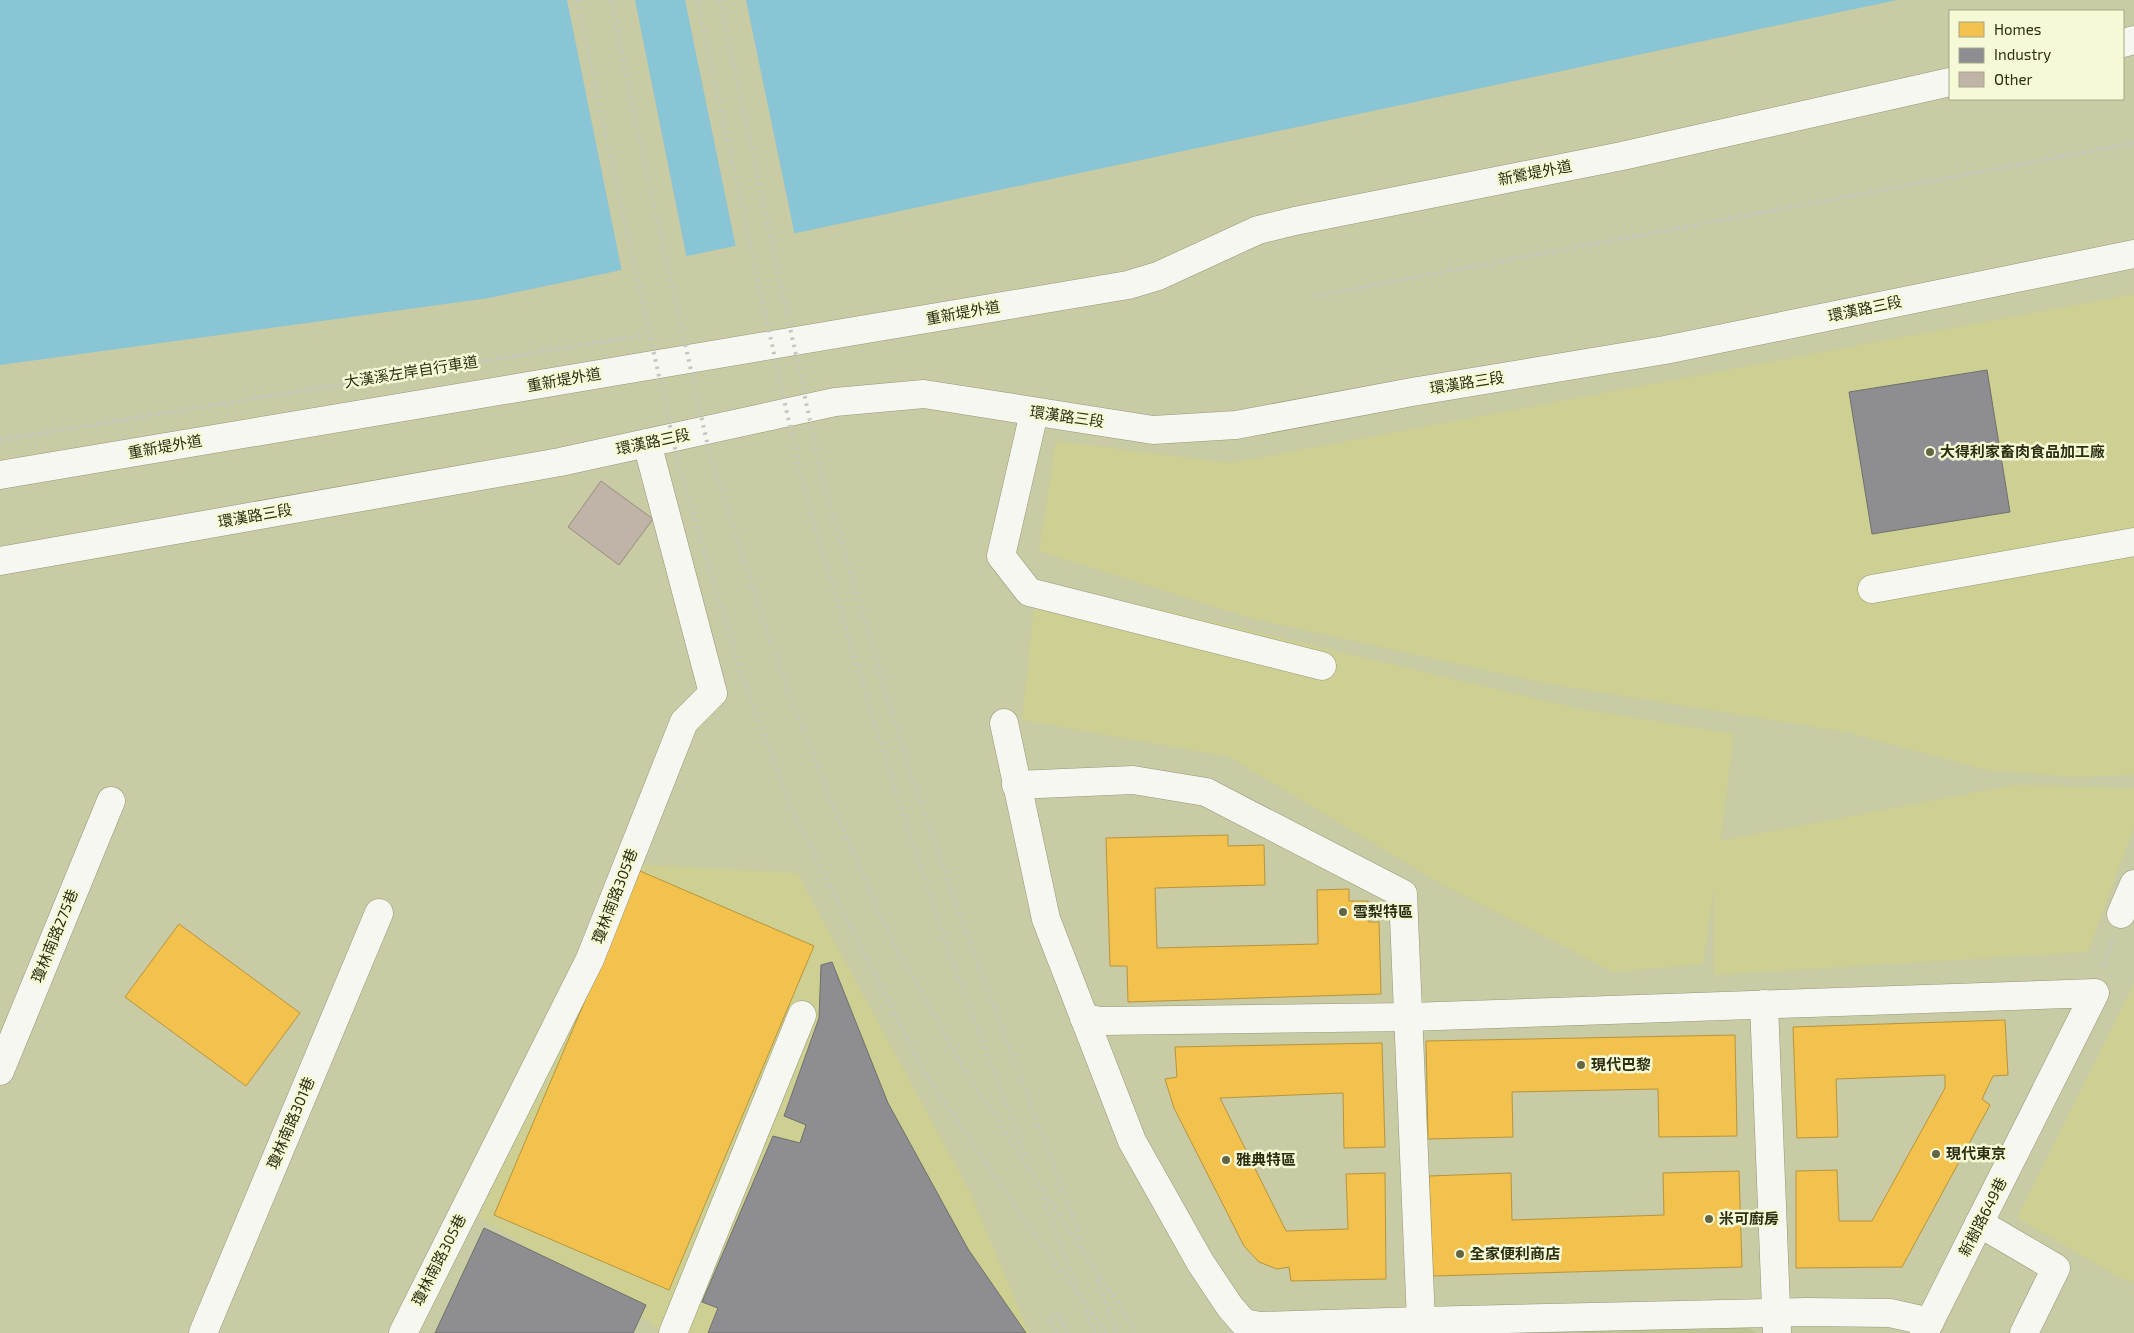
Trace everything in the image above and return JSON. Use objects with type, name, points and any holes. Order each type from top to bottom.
[{"type":"street","name":"新鶯堤外道","points":[[1128,285],[1158,276],[1258,230],[1295,220],[1622,156],[1949,82]]},
{"type":"street","name":"環漢路三段","points":[[0,561],[560,462],[835,402],[924,394],[1034,413],[1152,430],[1236,425],[1412,392],[1665,350],[2134,254]]},
{"type":"street","name":"重新堤外道","points":[[0,475],[1128,285]]},
{"type":"street","points":[[1034,413],[1001,556],[1029,592],[1322,666]]},
{"type":"street","name":"瓊林南路305巷","points":[[403,1333],[590,959],[684,722],[713,692],[647,443]]},
{"type":"street","points":[[1872,588],[2134,542]]},
{"type":"street","points":[[1004,723],[1046,919],[1132,1141],[1200,1262],[1230,1307],[1244,1323],[1260,1326],[1422,1327],[1777,1323],[1890,1313],[1927,1328]]},
{"type":"street","points":[[1016,785],[1133,780],[1206,792],[1403,894],[1410,1017],[1422,1327]]},
{"type":"street","name":"瓊林南路275巷","points":[[0,1071],[111,801]]},
{"type":"street","points":[[2121,914],[2134,884]]},
{"type":"street","name":"瓊林南路301巷","points":[[203,1333],[379,913]]},
{"type":"street","points":[[1084,1018],[1101,1021],[1410,1017],[2095,993]]},
{"type":"street","name":"新樹路649巷","points":[[1927,1328],[2095,993]]},
{"type":"street","points":[[1764,1004],[1777,1323]]},
{"type":"street","points":[[673,1333],[802,1015]]},
{"type":"street","points":[[1979,1223],[2056,1268],[2024,1333]]},
{"type":"path","points":[[1315,296],[2134,143]]},
{"type":"path","name":"大漢溪左岸自行車道","points":[[0,440],[646,335]]},
{"type":"path","points":[[2095,993],[2121,914]]},
{"type":"path","points":[[1057,1333],[1049,1319],[1057,1314],[1068,1333]]},
{"type":"shaded area","points":[[2134,294],[2134,775],[2073,777],[1986,770],[1846,732],[1549,684],[1250,618],[1039,551],[1056,441],[1230,463]]},
{"type":"shaded area","points":[[1037,580],[1576,708],[1734,734],[1720,841],[2014,785],[2134,788],[2134,827],[2088,952],[1714,975],[1714,886],[1703,964],[1614,972],[1445,886],[1229,757],[1022,720]]},
{"type":"shaded area","points":[[637,864],[797,873],[970,1192],[1029,1333],[662,1333],[651,1323],[479,1217]]},
{"type":"shaded area","points":[[2134,984],[2134,1282],[2124,1280],[2017,1218]]},
{"type":"shaded area","points":[[1746,1325],[1756,1333],[1466,1333]]},
{"type":"water","points":[[0,0],[1897,0],[489,298],[0,365]]},
{"type":"pier","points":[[567,0],[635,0],[687,259],[622,272]]},
{"type":"pier","points":[[685,0],[746,0],[795,236],[736,248]]},
{"type":"building: Homes","name":"雪梨特區","points":[[1228,835],[1228,846],[1264,845],[1265,885],[1155,888],[1157,948],[1318,944],[1317,890],[1349,889],[1349,901],[1368,901],[1369,922],[1379,922],[1381,994],[1128,1002],[1127,966],[1110,966],[1106,838]]},
{"type":"building: Homes","points":[[640,871],[814,946],[669,1290],[494,1215]]},
{"type":"building: Homes","points":[[179,924],[300,1013],[246,1086],[125,997]]},
{"type":"building: Homes","name":"現代東京","points":[[2005,1020],[2008,1075],[1993,1076],[1982,1099],[1990,1105],[1902,1267],[1796,1268],[1796,1171],[1837,1170],[1839,1221],[1872,1221],[1945,1088],[1945,1075],[1836,1079],[1838,1137],[1797,1138],[1793,1027]]},
{"type":"building: Homes","name":"現代巴黎","points":[[1735,1035],[1737,1136],[1659,1137],[1658,1089],[1512,1092],[1513,1137],[1428,1139],[1426,1041]]},
{"type":"building: Homes","name":"雅典特區","points":[[1382,1043],[1385,1147],[1344,1148],[1343,1093],[1220,1098],[1286,1231],[1348,1229],[1346,1174],[1385,1173],[1386,1279],[1291,1281],[1289,1267],[1277,1269],[1259,1262],[1244,1246],[1174,1108],[1165,1079],[1177,1077],[1175,1047]]},
{"type":"building: Homes","points":[[1739,1171],[1742,1267],[1433,1276],[1429,1176],[1511,1173],[1512,1220],[1664,1215],[1663,1173]]},
{"type":"building: Industry","name":"大得利家畜肉食品加工廠","points":[[1987,370],[2010,512],[1872,534],[1849,392]]},
{"type":"building: Industry","points":[[832,962],[888,1103],[968,1249],[1026,1333],[708,1333],[718,1308],[702,1302],[773,1136],[800,1143],[806,1125],[784,1116],[819,1018],[821,965]]},
{"type":"building: Industry","points":[[484,1228],[646,1305],[633,1333],[435,1333]]},
{"type":"building: Other","points":[[601,481],[653,519],[619,565],[568,527]]},
{"type":"railway","points":[[578,0],[605,132],[678,462],[741,674],[794,814],[925,1074],[1032,1231],[1107,1333]]},
{"type":"railway","points":[[611,0],[637,128],[709,451],[774,653],[830,799],[890,937],[970,1079],[1137,1333]]},
{"type":"railway","points":[[697,0],[802,482],[888,768],[951,958],[1027,1158]]},
{"type":"railway","points":[[720,0],[822,477],[907,763],[973,951],[1083,1243]]},
{"type":"railway","points":[[1043,1198],[1076,1284]]},
{"type":"railway","points":[[1097,1280],[1117,1333]]},
{"type":"railway","points":[[1086,1310],[1095,1333]]},
{"type":"place","name":"大得利家畜肉食品加工廠","points":[[1930,452]]},
{"type":"place","name":"雪梨特區","points":[[1343,912]]},
{"type":"place","name":"現代巴黎","points":[[1581,1065]]},
{"type":"place","name":"現代東京","points":[[1936,1154]]},
{"type":"place","name":"雅典特區","points":[[1226,1160]]},
{"type":"place","name":"米可廚房","points":[[1709,1219]]},
{"type":"place","name":"全家便利商店","points":[[1460,1254]]}]
